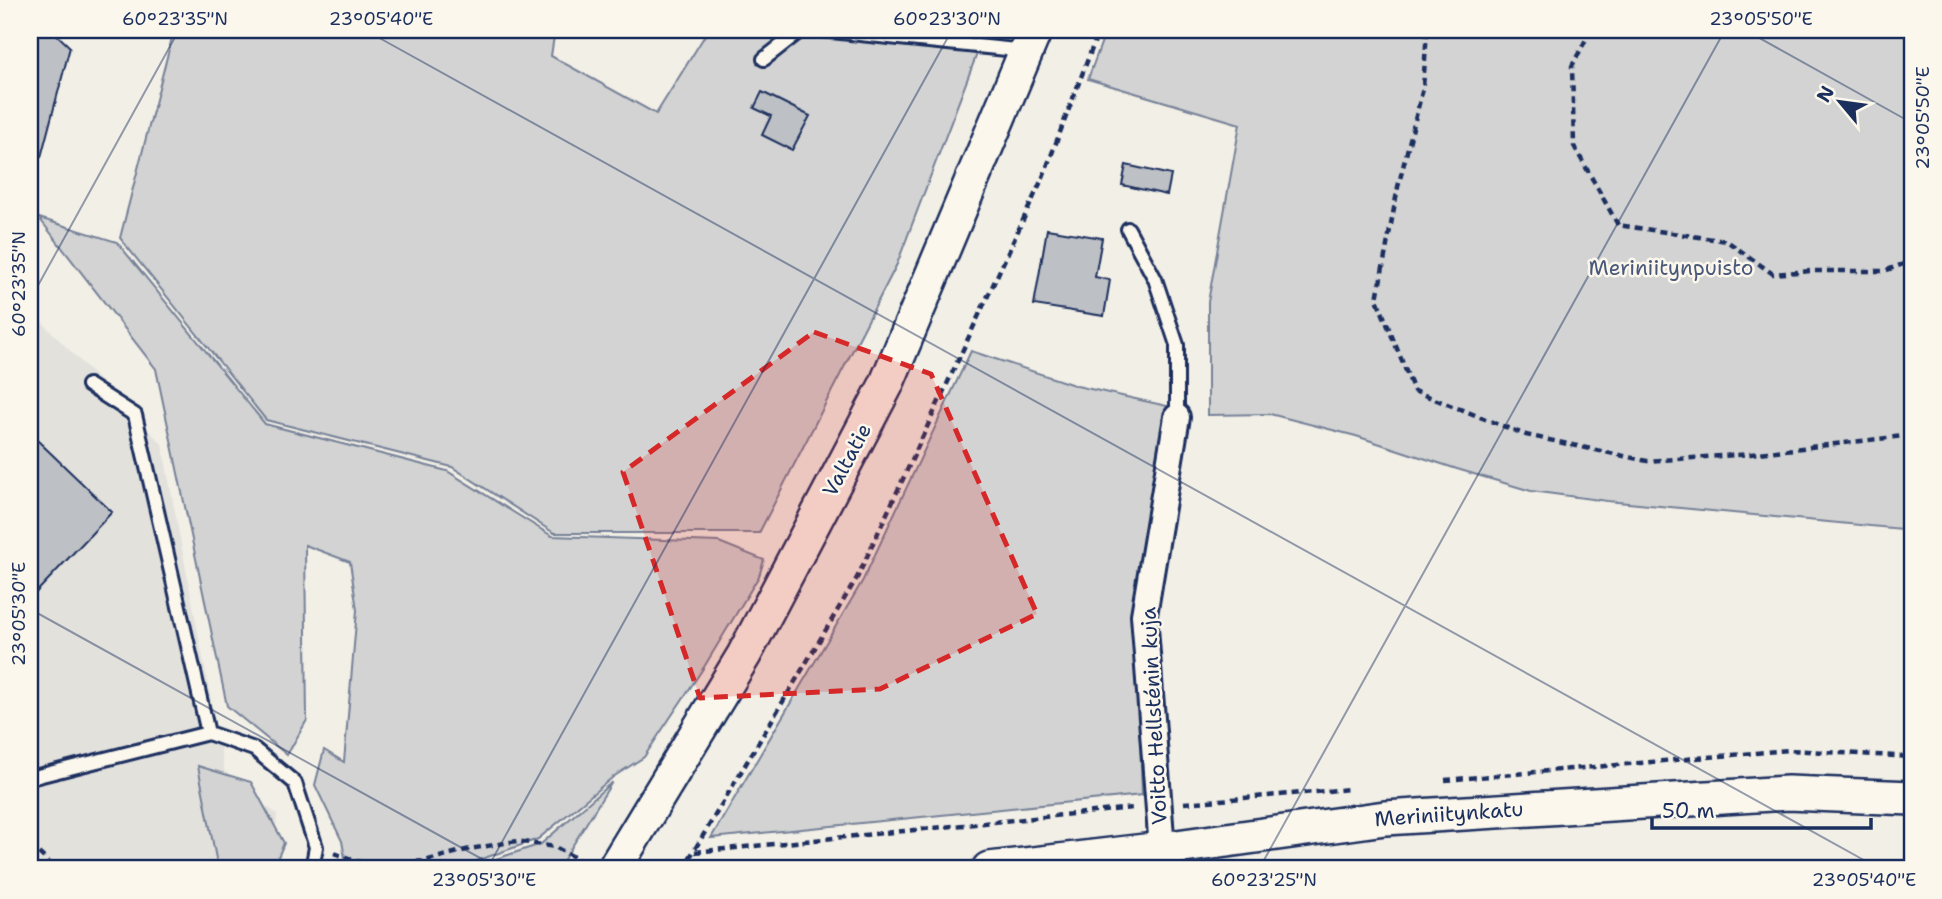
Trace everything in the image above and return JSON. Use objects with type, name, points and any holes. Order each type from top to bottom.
[{"type":"main road","name":"Valtatie","points":[[600,867],[744,655],[886,385],[1031,40]]},
{"type":"main road","name":"Meriniitynkatu","points":[[989,869],[1163,849],[1385,818],[1788,793],[1912,798]]},
{"type":"street","name":"Voitto Hellsténin kuja","points":[[1163,849],[1144,615],[1177,417]]},
{"type":"lane","points":[[764,59],[801,30]]},
{"type":"lane","points":[[821,30],[1031,40]]},
{"type":"lane","points":[[1128,229],[1155,279],[1177,345],[1177,417]]},
{"type":"lane","points":[[88,385],[135,415],[208,733]]},
{"type":"lane","points":[[30,778],[208,733],[254,750],[295,783],[316,847],[312,869]]},
{"type":"path","points":[[683,869],[858,576],[1043,177],[1099,30]]},
{"type":"path","points":[[1427,30],[1423,88],[1398,187],[1377,299],[1414,391],[1526,435],[1647,461],[1751,454],[1912,435]]},
{"type":"path","points":[[1591,30],[1572,66],[1574,146],[1618,225],[1727,241],[1773,274],[1884,271],[1912,261]]},
{"type":"path","points":[[1433,781],[1789,750],[1912,757]]},
{"type":"path","points":[[695,852],[1350,789]]},
{"type":"path","points":[[316,847],[372,866],[424,861],[517,841],[555,847],[600,867]]},
{"type":"path","points":[[30,845],[56,869]]},
{"type":"path","points":[[258,869],[280,868]]},
{"type":"highlighted area","points":[[814,332],[931,374],[1037,614],[880,689],[700,698],[623,472]]},
{"type":"shaded area","points":[[30,310],[162,444],[226,778],[277,814],[273,869],[30,869]]},
{"type":"green space","points":[[174,30],[555,30],[551,56],[656,114],[706,30],[986,30],[897,264],[759,533],[554,533],[452,467],[266,420],[120,238]]},
{"type":"green space","name":"Meriniitynpuisto","points":[[1106,30],[1912,30],[1912,530],[1607,501],[1531,491],[1356,436],[1270,414],[1208,415],[1208,302],[1240,124],[1088,79]]},
{"type":"green space","points":[[39,218],[117,242],[265,424],[447,471],[552,536],[719,542],[764,560],[759,576],[704,667],[644,757],[613,777],[538,839],[454,869],[347,869],[342,841],[315,785],[324,750],[344,762],[357,610],[350,562],[305,545],[307,720],[287,755],[227,706],[156,369]]},
{"type":"green space","points":[[971,351],[1077,386],[1167,406],[1136,625],[1142,795],[711,838],[863,580]]},
{"type":"green space","points":[[198,766],[251,782],[284,843],[273,869],[218,869]]},
{"type":"green space","points":[[612,782],[558,869],[466,869],[541,844]]},
{"type":"building","points":[[30,30],[52,30],[70,47],[41,157],[30,154]]},
{"type":"building","points":[[762,92],[810,116],[792,150],[762,135],[771,116],[754,108]]},
{"type":"building","points":[[1126,165],[1171,175],[1167,195],[1122,185]]},
{"type":"building","points":[[1047,229],[1102,238],[1095,277],[1110,280],[1104,316],[1034,305]]},
{"type":"building","points":[[36,439],[112,512],[30,599],[30,446]]}]
